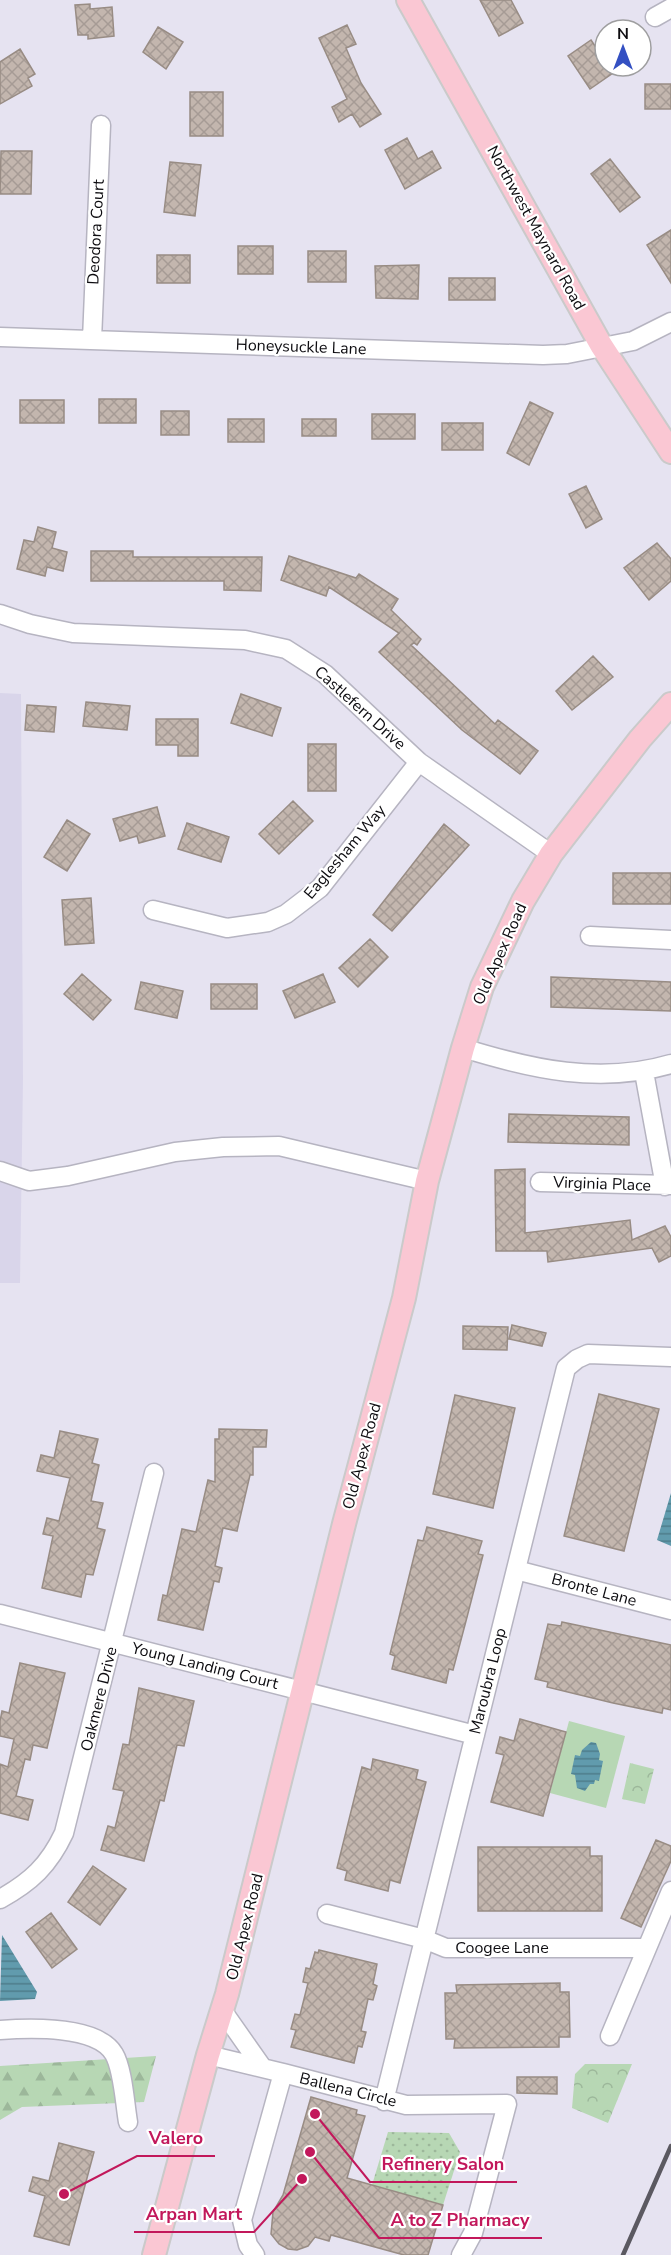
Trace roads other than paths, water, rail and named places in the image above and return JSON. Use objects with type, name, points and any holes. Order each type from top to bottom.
[{"type":"main road","name":"Northwest Maynard Road","points":[[408,0],[601,345],[671,452]]},
{"type":"main road","name":"Old Apex Road","points":[[154,2255],[222,2010],[304,1692],[344,1524],[404,1298],[427,1181],[482,987],[523,901],[551,854],[640,739],[671,704]]},
{"type":"street","name":"Deodora Court","points":[[92,340],[101,125]]},
{"type":"street","name":"Honeysuckle Lane","points":[[0,337],[543,355],[567,354],[601,345],[633,341],[671,322]]},
{"type":"street","name":"Castlefern Drive","points":[[0,614],[30,624],[73,633],[245,640],[286,649],[325,675],[419,762],[551,854]]},
{"type":"street","name":"Eaglesham Way","points":[[153,909],[227,928],[268,922],[286,914],[320,888],[419,762]]},
{"type":"street","points":[[590,936],[671,940]]},
{"type":"street","points":[[463,1048],[549,1071],[579,1074],[644,1072],[671,1064]]},
{"type":"street","name":"Virginia Place","points":[[540,1182],[668,1186],[644,1072]]},
{"type":"street","points":[[0,1171],[29,1181],[68,1176],[175,1152],[223,1147],[279,1146],[427,1181]]},
{"type":"street","name":"Maroubra Loop","points":[[384,2101],[566,1368],[588,1354],[671,1357]]},
{"type":"street","name":"Oakmere Drive","points":[[0,1899],[37,1875],[49,1862],[64,1833],[154,1473]]},
{"type":"street","name":"Bronte Lane","points":[[516,1570],[671,1610]]},
{"type":"street","name":"Young Landing Court","points":[[0,1614],[475,1735]]},
{"type":"street","points":[[610,2036],[671,1891]]},
{"type":"street","name":"Coogee Lane","points":[[327,1914],[424,1939],[446,1948],[646,1948]]},
{"type":"street","points":[[222,2010],[262,2067]]},
{"type":"street","points":[[0,2030],[52,2030],[90,2036],[106,2046],[115,2055],[128,2122]]},
{"type":"street","name":"Ballena Circle","points":[[208,2055],[406,2105],[507,2104],[473,2233],[461,2255]]},
{"type":"street","name":"Ballena Circle","points":[[255,2255],[248,2246],[242,2220],[283,2073]]},
{"type":"water","points":[[671,1493],[671,1546],[657,1540]]},
{"type":"water","points":[[591,1742],[596,1743],[600,1754],[599,1760],[603,1761],[599,1781],[595,1780],[594,1784],[590,1784],[585,1791],[577,1788],[575,1775],[571,1774],[575,1755],[580,1756],[582,1750]]},
{"type":"water","points":[[2,1935],[37,1992],[35,1999],[0,2001]]},
{"type":"railway","points":[[623,2255],[671,2146]]},
{"type":"place","name":"Refinery Salon","points":[[315,2114]]},
{"type":"place","name":"A to Z Pharmacy","points":[[310,2152]]},
{"type":"place","name":"Arpan Mart","points":[[302,2179]]},
{"type":"place","name":"Valero","points":[[64,2194]]}]
